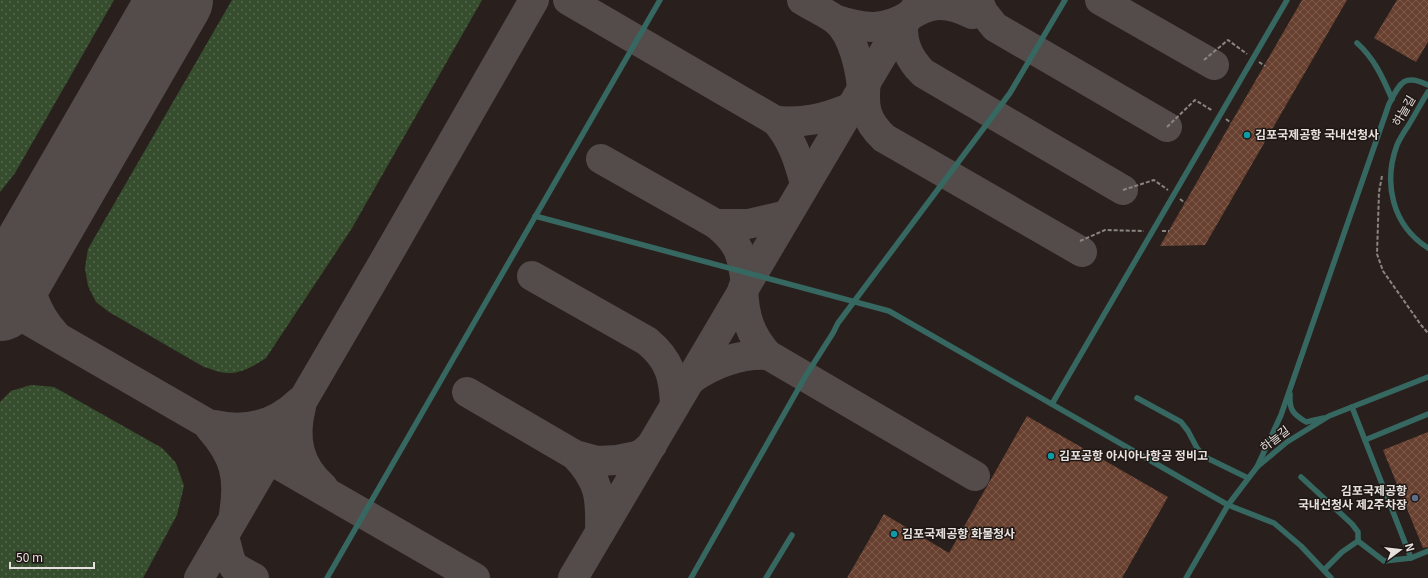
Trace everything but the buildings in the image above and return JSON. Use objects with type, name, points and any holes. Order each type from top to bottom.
[{"type":"lane","points":[[327,578],[660,0]]},
{"type":"lane","points":[[691,578],[805,377],[838,323],[1010,94],[1065,0]]},
{"type":"lane","points":[[1052,404],[1287,0]]},
{"type":"lane","points":[[1357,43],[1368,52],[1376,65],[1392,100]]},
{"type":"lane","points":[[1257,467],[1281,415],[1384,115],[1396,90],[1406,80],[1418,80],[1428,85]]},
{"type":"lane","name":"하늘길","points":[[1428,92],[1398,143],[1391,163],[1390,180],[1392,196],[1398,215],[1409,230],[1428,248]]},
{"type":"lane","points":[[535,216],[854,301],[892,313],[1228,505],[1274,523],[1331,578]]},
{"type":"lane","name":"하늘길","points":[[1186,578],[1228,505],[1257,467],[1287,442],[1330,416],[1428,376]]},
{"type":"lane","points":[[1290,388],[1289,405],[1296,416],[1306,422],[1330,416]]},
{"type":"lane","points":[[1137,398],[1181,422],[1188,431],[1197,448],[1205,457],[1248,478]]},
{"type":"lane","points":[[1352,407],[1411,558]]},
{"type":"lane","points":[[1366,440],[1428,414]]},
{"type":"lane","points":[[1301,477],[1352,524],[1358,532],[1358,541]]},
{"type":"lane","points":[[766,578],[792,534]]},
{"type":"lane","points":[[1324,570],[1342,552],[1358,541]]},
{"type":"lane","points":[[1358,541],[1384,561],[1411,558],[1428,551]]},
{"type":"path","points":[[1204,60],[1228,40],[1252,57]]},
{"type":"path","points":[[1258,61],[1264,66]]},
{"type":"path","points":[[1167,127],[1195,100],[1213,111]]},
{"type":"path","points":[[1225,119],[1231,122]]},
{"type":"path","points":[[1122,190],[1154,180],[1173,194]]},
{"type":"path","points":[[1179,198],[1185,203]]},
{"type":"path","points":[[1080,241],[1105,230],[1145,231]]},
{"type":"path","points":[[1161,231],[1169,231]]},
{"type":"green space","points":[[0,0],[114,0],[15,173],[0,192]]},
{"type":"green space","points":[[232,0],[482,0],[352,228],[266,358],[244,370],[226,373],[204,367],[109,312],[96,302],[88,286],[85,268],[88,249]]},
{"type":"green space","points":[[31,385],[54,387],[162,448],[176,463],[184,486],[177,515],[143,578],[0,578],[0,402],[11,391]]},
{"type":"taxiway","points":[[199,578],[383,263],[534,0]]},
{"type":"taxiway","points":[[568,0],[776,121],[791,143],[805,184]]},
{"type":"taxiway","points":[[802,0],[834,18],[843,27],[855,52],[860,71],[862,88]]},
{"type":"taxiway","points":[[573,578],[878,62],[899,30],[923,0]]},
{"type":"taxiway","points":[[978,0],[983,12],[995,27],[1167,127]]},
{"type":"taxiway","points":[[1100,0],[1214,65]]},
{"type":"taxiway","points":[[907,18],[915,12],[931,6],[939,5],[955,7],[972,14]]},
{"type":"taxiway","points":[[837,20],[865,27],[874,27],[892,24],[910,15]]},
{"type":"taxiway","points":[[903,23],[907,50],[913,62],[923,73],[1123,190]]},
{"type":"taxiway","points":[[866,81],[865,105],[869,119],[884,138],[1082,252]]},
{"type":"taxiway","points":[[776,121],[805,121],[831,115],[850,108]]},
{"type":"taxiway","points":[[601,159],[716,224],[735,244],[741,257],[746,284]]},
{"type":"taxiway","points":[[716,224],[748,224],[787,215]]},
{"type":"taxiway","points":[[42,229],[31,258],[29,281],[38,310],[55,334]]},
{"type":"taxiway","points":[[532,276],[647,341],[655,348],[666,362],[672,377],[675,405]]},
{"type":"taxiway","points":[[743,288],[749,324],[752,332],[768,355],[975,476]]},
{"type":"taxiway","points":[[0,304],[475,578]]},
{"type":"taxiway","points":[[690,380],[708,369],[727,361],[748,356],[768,355]]},
{"type":"taxiway","points":[[467,392],[575,455],[590,473],[597,490],[600,509],[600,532]]},
{"type":"taxiway","points":[[214,425],[237,428],[259,425],[280,416],[299,402]]},
{"type":"taxiway","points":[[301,407],[298,429],[300,450],[308,470],[323,487]]},
{"type":"taxiway","points":[[210,428],[225,448],[234,468],[236,478],[236,501],[234,514]]},
{"type":"taxiway","points":[[575,455],[597,461],[617,460],[637,456],[652,445]]},
{"type":"taxiway","points":[[224,536],[230,559],[234,567],[254,578]]},
{"type":"runway","points":[[0,303],[175,0]]},
{"type":"place","name":"김포국제공항 국내선청사","points":[[1247,135]]},
{"type":"place","name":"김포공항 아시아나항공 정비고","points":[[1051,456]]},
{"type":"place","name":"김포국제공항 국내선청사 제2주차장","points":[[1415,498]]},
{"type":"place","name":"김포국제공항 화물청사","points":[[894,534]]}]
